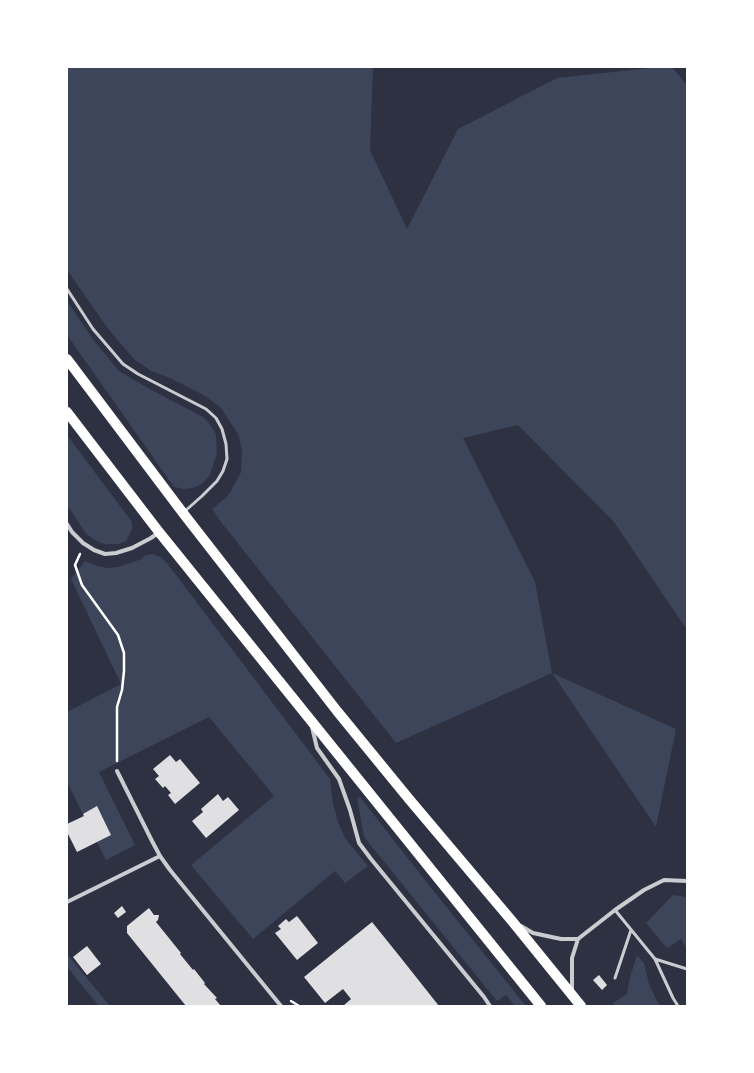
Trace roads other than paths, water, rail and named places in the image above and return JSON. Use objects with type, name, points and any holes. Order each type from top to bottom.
[{"type":"main road","points":[[67,359],[136,452],[337,711],[409,800],[512,921],[581,1006]]},
{"type":"main road","points":[[67,412],[159,532],[541,1006]]},
{"type":"street","points":[[67,524],[72,532],[83,543],[94,550],[105,554],[116,553],[132,548],[159,532]]},
{"type":"street","points":[[310,720],[317,748],[339,779],[359,842],[371,859],[490,1006]]},
{"type":"street","points":[[117,771],[160,856],[281,1006]]},
{"type":"street","points":[[67,902],[160,856]]},
{"type":"street","points":[[572,995],[572,958],[578,939],[615,910],[644,890],[664,880],[687,881]]},
{"type":"street","points":[[512,921],[533,933],[561,939],[578,939]]},
{"type":"lane","points":[[67,289],[93,329],[123,364],[138,374],[206,409],[216,418],[222,429],[226,444],[227,459],[223,471],[217,481],[183,513]]},
{"type":"lane","points":[[615,910],[655,959],[678,1006]]},
{"type":"lane","points":[[615,978],[631,930]]},
{"type":"lane","points":[[655,959],[687,969]]}]
